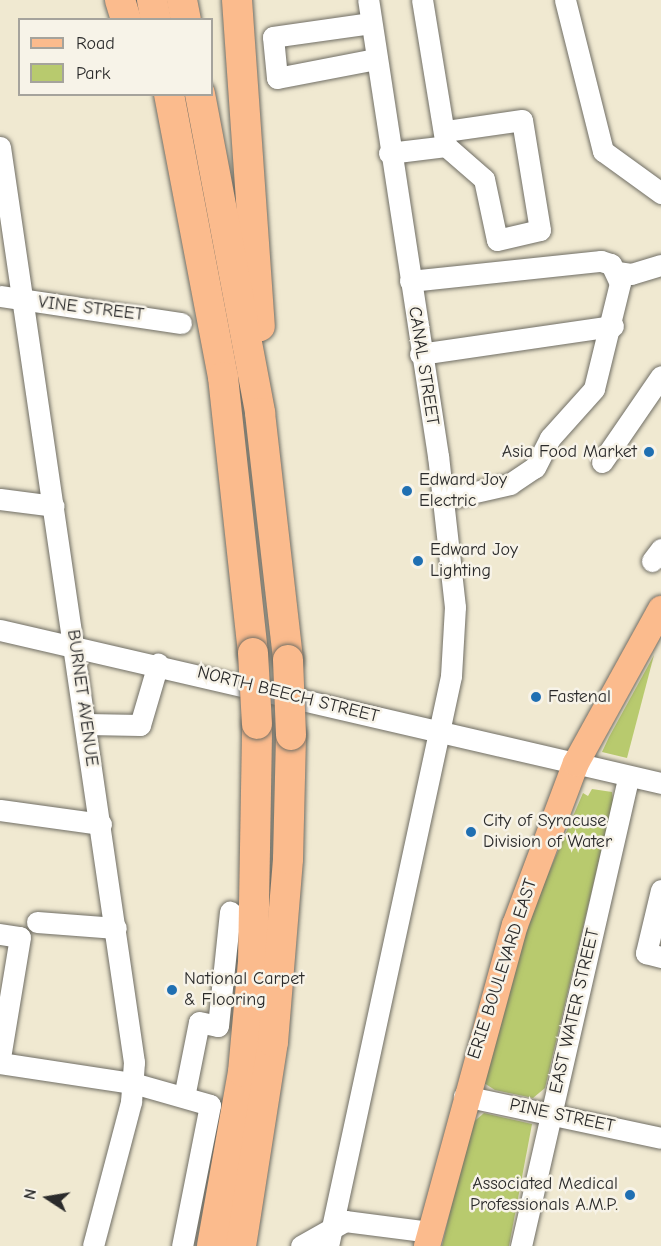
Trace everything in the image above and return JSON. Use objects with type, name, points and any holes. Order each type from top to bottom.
[{"type":"highway","points":[[120,0],[125,18]]},
{"type":"highway","points":[[152,0],[156,18]]},
{"type":"highway","points":[[182,0],[186,18]]},
{"type":"highway","points":[[237,0],[260,313],[260,413]]},
{"type":"highway","points":[[150,96],[195,234]]},
{"type":"highway","points":[[169,96],[223,377],[253,653],[257,724],[253,963],[243,1072],[212,1246]]},
{"type":"highway","points":[[200,96],[260,413],[288,660],[291,735],[288,859],[273,1042],[241,1244]]},
{"type":"main road","name":"ERIE BOULEVARD EAST","points":[[429,1239],[464,1096],[514,925],[576,763],[661,609]]},
{"type":"street","name":"CANAL STREET","points":[[328,1246],[451,676],[455,607],[444,499],[389,153],[368,0]]},
{"type":"street","points":[[389,153],[447,139],[522,120],[540,230],[497,240],[484,179],[447,139],[422,0]]},
{"type":"street","points":[[565,0],[603,151],[661,193]]},
{"type":"street","points":[[371,23],[273,37],[277,78],[376,59]]},
{"type":"street","name":"BURNET AVENUE","points":[[0,147],[116,928],[133,1083],[93,1246]]},
{"type":"street","points":[[410,281],[601,261],[617,272],[631,274],[661,265]]},
{"type":"street","points":[[444,499],[510,484],[535,467],[550,438],[594,389],[613,326],[617,272]]},
{"type":"street","name":"VINE STREET","points":[[0,296],[181,323]]},
{"type":"street","points":[[420,354],[613,326]]},
{"type":"street","points":[[602,462],[661,376]]},
{"type":"street","points":[[0,499],[54,506]]},
{"type":"street","name":"NORTH BEECH STREET","points":[[0,630],[74,643],[439,732],[661,783]]},
{"type":"street","points":[[86,724],[140,725],[159,664]]},
{"type":"street","name":"EAST WATER STREET","points":[[521,1246],[629,776]]},
{"type":"street","points":[[0,810],[101,824]]},
{"type":"street","points":[[661,890],[646,953],[661,957]]},
{"type":"street","points":[[184,1097],[199,1022],[218,1026],[230,912]]},
{"type":"street","points":[[37,922],[116,928]]},
{"type":"street","points":[[0,934],[20,937],[0,1058]]},
{"type":"street","points":[[0,1063],[133,1083],[210,1105],[182,1246]]},
{"type":"street","name":"PINE STREET","points":[[464,1096],[661,1138]]},
{"type":"street","points":[[301,1246],[333,1224],[359,1221],[429,1239]]},
{"type":"green space","points":[[654,655],[627,758],[602,752],[609,737]]},
{"type":"green space","points":[[592,789],[612,792],[613,801],[545,1088],[533,1098],[495,1090],[484,1083],[505,996],[540,893],[583,793],[588,796]]},
{"type":"green space","points":[[484,1113],[532,1124],[509,1246],[442,1246],[470,1125]]},
{"type":"place","name":"Asia Food Market","points":[[649,452]]},
{"type":"place","name":"Edward Joy Electric","points":[[407,491]]},
{"type":"place","name":"Edward Joy Lighting","points":[[418,561]]},
{"type":"place","name":"Fastenal","points":[[536,697]]},
{"type":"place","name":"City of Syracuse Division of Water","points":[[471,832]]},
{"type":"place","name":"National Carpet & Flooring","points":[[172,990]]},
{"type":"place","name":"Associated Medical Professionals A.M.P.","points":[[630,1195]]}]
